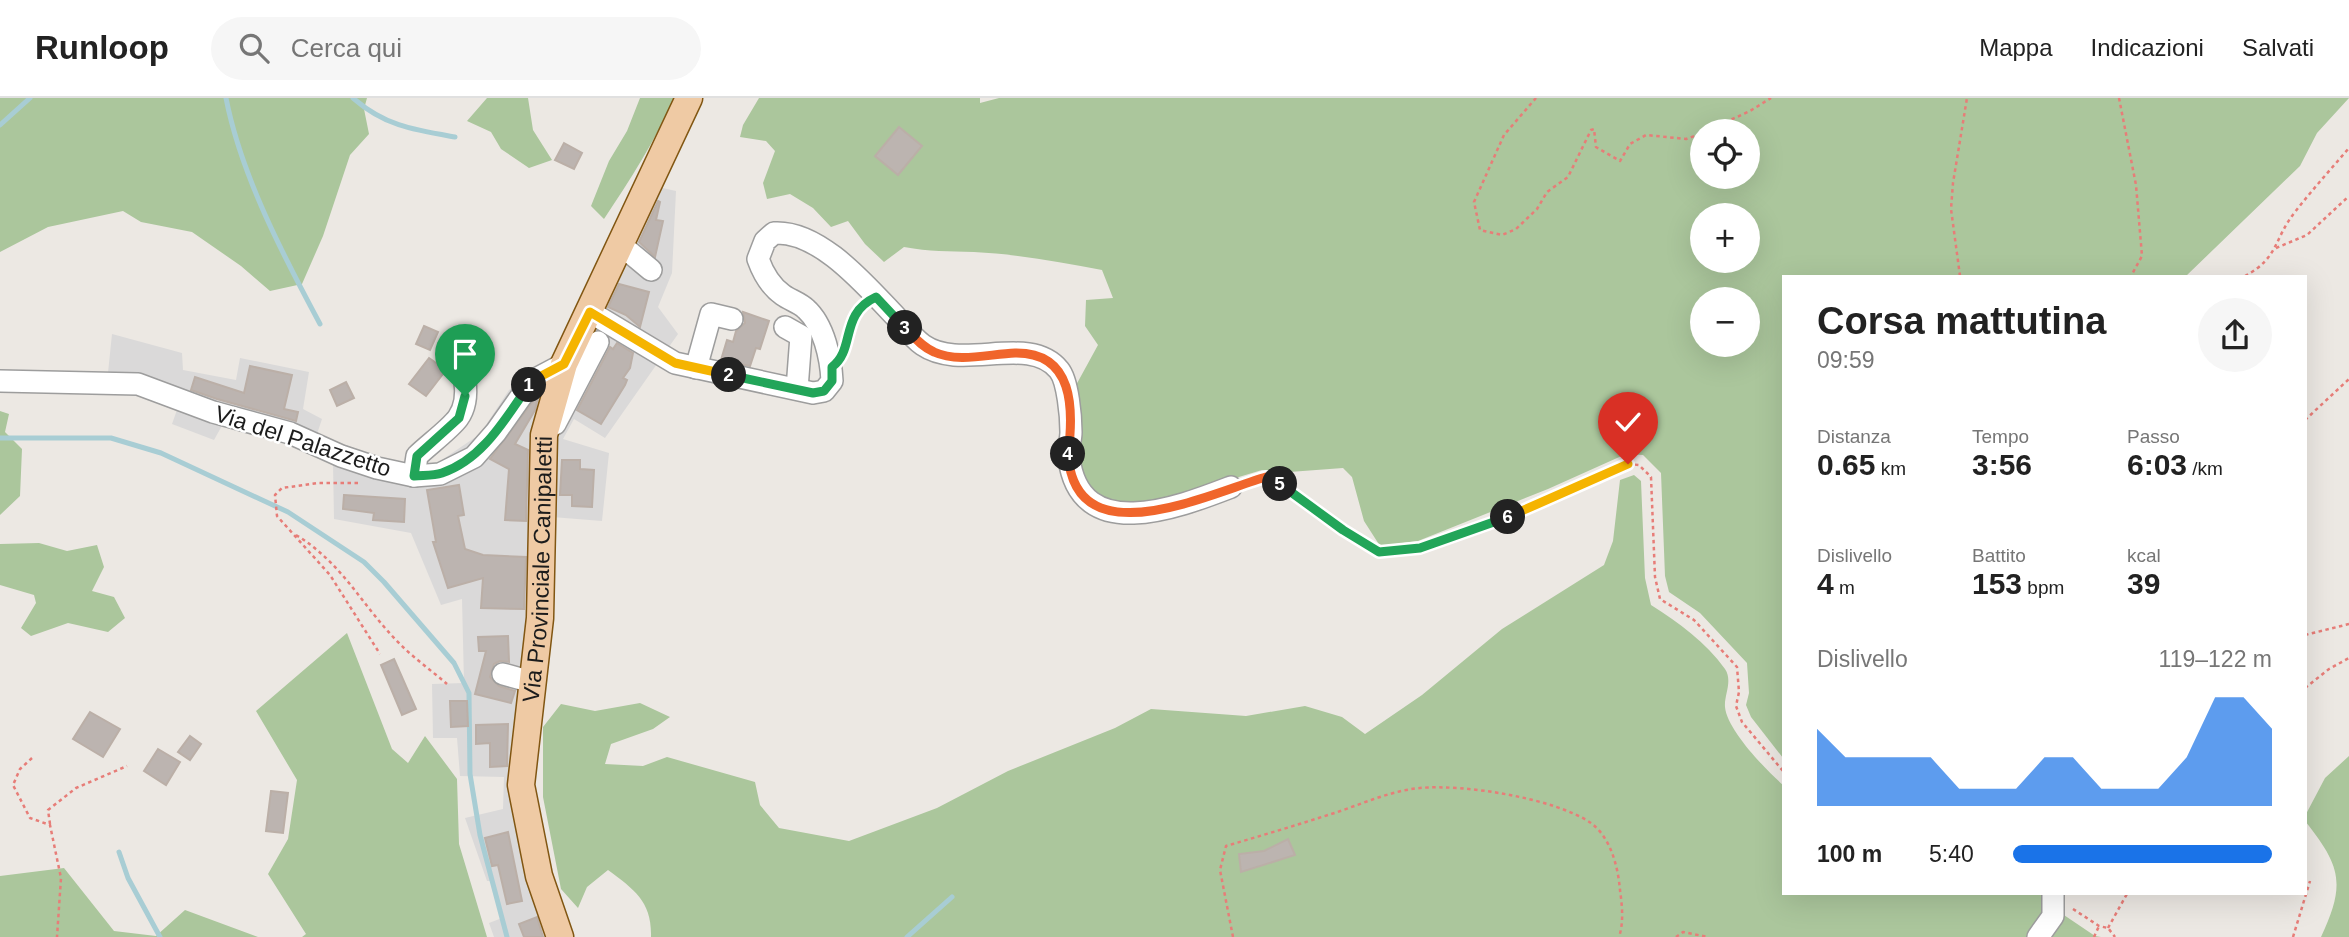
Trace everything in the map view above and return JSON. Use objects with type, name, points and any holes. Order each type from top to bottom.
[{"type":"main road","name":"Via Provinciale Canipaletti","points":[[560,937],[538,876],[521,785],[540,618],[544,435],[564,364],[689,98]]},
{"type":"street","points":[[590,312],[675,363],[797,390],[813,393],[824,391],[832,381],[832,367],[818,326],[807,310],[781,294],[763,274],[758,259],[765,241],[774,233],[787,232],[799,236],[834,258],[855,275],[919,343],[934,353],[951,356],[1017,353],[1043,358],[1060,370],[1066,386],[1071,431],[1068,457],[1074,480],[1085,498],[1105,510],[1130,514],[1151,511],[1188,503],[1231,487]]},
{"type":"street","points":[[621,245],[651,270]]},
{"type":"street","points":[[696,368],[711,314],[732,318]]},
{"type":"street","points":[[785,327],[801,336],[797,390]]},
{"type":"street","points":[[543,448],[598,342]]},
{"type":"street","points":[[414,476],[417,456],[459,418],[465,396],[464,366],[453,344]]},
{"type":"street","name":"Via del Palazzetto","points":[[0,382],[138,384],[213,412],[289,433],[341,456],[377,468],[414,476],[440,474],[474,457],[496,432],[532,381],[564,364]]},
{"type":"street","points":[[503,674],[532,682]]},
{"type":"street","points":[[2038,937],[2053,916],[2059,898]]},
{"type":"path","points":[[1536,98],[1504,135],[1475,202],[1480,230],[1502,235],[1516,229],[1537,209],[1546,192],[1568,177],[1591,130],[1594,129],[1596,147],[1620,160],[1630,144],[1646,135],[1690,137]]},
{"type":"path","points":[[1732,119],[1771,98]]},
{"type":"path","points":[[1960,275],[1951,209],[1967,98]]},
{"type":"path","points":[[2119,98],[2136,185],[2142,256],[2132,275]]},
{"type":"path","points":[[2247,275],[2262,267],[2276,248],[2292,214],[2349,148]]},
{"type":"path","points":[[2276,248],[2307,235],[2349,196]]},
{"type":"path","points":[[832,367],[838,362],[849,335],[850,321],[865,302],[876,297]]},
{"type":"path","points":[[2307,419],[2349,379]]},
{"type":"path","points":[[1231,487],[1266,477],[1284,486],[1343,530],[1379,552],[1420,548],[1511,516],[1628,464],[1639,465],[1651,477],[1655,577],[1660,598],[1694,620],[1737,667],[1739,692],[1736,706],[1742,722],[1782,770]]},
{"type":"path","points":[[370,483],[318,483],[282,488],[275,498],[277,516],[330,575],[380,654]]},
{"type":"path","points":[[292,533],[307,541],[347,578],[401,645],[447,684]]},
{"type":"path","points":[[2307,634],[2349,624]]},
{"type":"path","points":[[2307,686],[2349,658]]},
{"type":"path","points":[[32,758],[20,769],[13,785],[30,818],[50,825]]},
{"type":"path","points":[[57,937],[61,878],[48,810],[76,788],[127,766]]},
{"type":"path","points":[[1233,937],[1220,870],[1226,846],[1369,800],[1420,788],[1462,789],[1518,796],[1565,811],[1592,824],[1611,849],[1619,874],[1622,906],[1622,928],[1619,937]]},
{"type":"path","points":[[2307,891],[2310,881]]},
{"type":"path","points":[[2108,928],[2126,895]]},
{"type":"path","points":[[2293,937],[2306,895]]},
{"type":"path","points":[[2059,898],[2099,926],[2108,928],[2115,937]]},
{"type":"path","points":[[2096,937],[2099,926]]},
{"type":"path","points":[[1676,937],[1683,932],[1707,937]]},
{"type":"shaded area","points":[[640,183],[676,191],[672,273],[658,307],[678,334],[605,438],[574,419],[563,439],[609,453],[602,521],[552,517],[531,787],[552,874],[574,937],[494,937],[489,923],[502,918],[491,881],[487,881],[465,818],[503,809],[504,777],[460,776],[457,738],[433,738],[432,684],[464,683],[462,599],[441,605],[411,533],[334,519],[333,463],[291,441],[224,422],[214,440],[172,424],[178,407],[138,395],[106,392],[112,334],[182,353],[183,370],[236,380],[240,358],[309,372],[303,409],[322,419],[317,434],[388,461],[436,464],[480,434],[509,390],[557,358]]},
{"type":"green space","points":[[0,98],[367,98],[364,109],[369,134],[350,155],[323,236],[302,284],[270,291],[241,266],[192,232],[141,222],[123,211],[48,227],[0,252]]},
{"type":"green space","points":[[487,98],[528,98],[533,130],[552,160],[529,168],[501,149],[491,132],[467,121]]},
{"type":"green space","points":[[640,98],[674,98],[642,160],[604,219],[591,206],[609,161],[627,131]]},
{"type":"green space","points":[[759,98],[980,98],[980,103],[999,98],[2349,98],[2317,133],[2300,166],[2187,275],[1782,275],[1782,757],[1751,717],[1746,705],[1749,693],[1747,663],[1700,613],[1669,592],[1665,576],[1661,473],[1643,455],[1626,454],[1548,489],[1418,541],[1380,546],[1364,521],[1352,477],[1343,468],[1276,473],[1262,470],[1150,504],[1104,501],[1080,474],[1076,450],[1075,387],[1098,345],[1085,326],[1086,300],[1113,298],[1102,270],[1006,255],[904,247],[884,262],[865,244],[848,221],[831,227],[813,208],[790,194],[767,199],[763,183],[775,151],[766,141],[740,137],[743,125]]},
{"type":"green space","points":[[0,411],[9,414],[5,432],[22,449],[20,496],[0,515]]},
{"type":"green space","points":[[1634,475],[1641,481],[1645,578],[1651,605],[1691,634],[1725,669],[1728,683],[1725,702],[1727,716],[1740,738],[1782,784],[1782,895],[2041,895],[2058,911],[2095,936],[2101,937],[651,937],[649,915],[640,898],[608,870],[587,887],[578,908],[561,889],[543,797],[543,727],[561,704],[595,711],[640,703],[670,717],[653,729],[611,744],[605,764],[643,766],[667,757],[755,782],[760,805],[779,828],[849,841],[937,808],[1008,771],[1115,728],[1151,709],[1246,716],[1305,706],[1342,717],[1365,734],[1422,695],[1502,629],[1604,565],[1613,541],[1620,480]]},
{"type":"green space","points":[[39,543],[67,551],[97,545],[104,567],[92,591],[114,597],[125,618],[108,632],[68,623],[31,636],[21,628],[36,603],[34,595],[0,585],[0,544]]},
{"type":"green space","points":[[347,633],[392,749],[408,763],[425,736],[457,779],[459,844],[487,937],[302,937],[306,934],[268,874],[288,839],[297,780],[256,711]]},
{"type":"green space","points":[[2349,756],[2349,937],[2321,937],[2334,903],[2336,876],[2326,851],[2307,824],[2307,812],[2325,778]]},
{"type":"green space","points":[[64,868],[114,931],[156,936],[185,910],[258,937],[0,937],[0,876]]},
{"type":"building","points":[[899,127],[922,146],[898,175],[875,156]]},
{"type":"building","points":[[564,143],[582,153],[574,169],[555,160]]},
{"type":"building","points":[[658,201],[656,220],[663,221],[655,257],[639,242]]},
{"type":"building","points":[[619,284],[649,292],[640,327],[626,315],[608,307]]},
{"type":"building","points":[[743,312],[769,321],[760,349],[756,348],[750,366],[721,360],[727,340],[733,342],[736,331],[745,323]]},
{"type":"building","points":[[424,326],[438,332],[430,350],[416,344]]},
{"type":"building","points":[[617,343],[633,353],[630,368],[623,378],[627,380],[625,385],[601,424],[577,410],[610,347],[613,349]]},
{"type":"building","points":[[429,358],[446,370],[426,396],[409,384]]},
{"type":"building","points":[[250,366],[292,375],[284,409],[298,412],[296,421],[191,390],[195,377],[244,393]]},
{"type":"building","points":[[346,382],[354,398],[337,406],[330,390]]},
{"type":"building","points":[[539,393],[535,410],[515,444],[528,450],[526,521],[505,520],[509,469],[490,459]]},
{"type":"building","points":[[562,460],[580,460],[580,469],[594,470],[592,507],[572,506],[572,495],[560,495]]},
{"type":"building","points":[[459,485],[464,515],[458,516],[465,549],[483,555],[526,557],[524,609],[481,608],[483,578],[448,588],[433,542],[436,542],[427,490]]},
{"type":"building","points":[[344,495],[405,499],[404,522],[373,520],[374,513],[343,509]]},
{"type":"building","points":[[508,636],[509,662],[500,661],[494,664],[490,677],[499,686],[515,691],[511,703],[475,694],[486,651],[479,651],[478,637]]},
{"type":"building","points":[[394,659],[416,709],[402,715],[381,665]]},
{"type":"building","points":[[450,701],[467,701],[468,726],[451,727]]},
{"type":"building","points":[[90,712],[120,729],[103,757],[73,739]]},
{"type":"building","points":[[508,724],[507,766],[490,767],[490,743],[476,744],[476,725]]},
{"type":"building","points":[[190,736],[201,744],[190,760],[178,752]]},
{"type":"building","points":[[158,749],[180,762],[166,785],[144,771]]},
{"type":"building","points":[[271,791],[288,793],[283,833],[266,831]]},
{"type":"building","points":[[508,832],[522,901],[507,904],[498,865],[492,866],[485,838]]},
{"type":"building","points":[[1288,839],[1295,855],[1241,872],[1239,854],[1264,851]]},
{"type":"building","points":[[537,917],[543,937],[524,937],[519,924]]},
{"type":"waterway","points":[[0,125],[30,98]]},
{"type":"waterway","points":[[226,98],[242,156],[265,214],[320,324]]},
{"type":"waterway","points":[[353,98],[389,121],[413,129],[455,137]]},
{"type":"waterway","points":[[0,438],[111,438],[161,453],[288,512],[364,562],[454,663],[469,693],[470,774],[480,835],[507,937]]},
{"type":"waterway","points":[[119,852],[128,878],[160,937]]},
{"type":"waterway","points":[[907,937],[952,897]]},
{"type":"route","points":[[465,396],[459,418],[417,456],[414,476],[440,474],[474,457],[496,432],[532,381],[564,364],[590,312],[675,363],[813,393],[824,391],[832,381],[832,367],[838,362],[849,335],[850,321],[865,302],[876,297],[919,343],[934,353],[951,356],[1017,353],[1043,358],[1060,370],[1066,386],[1071,431],[1068,457],[1074,480],[1085,498],[1105,510],[1130,514],[1188,503],[1266,477],[1284,486],[1343,530],[1379,552],[1420,548],[1511,516],[1628,464]]}]
